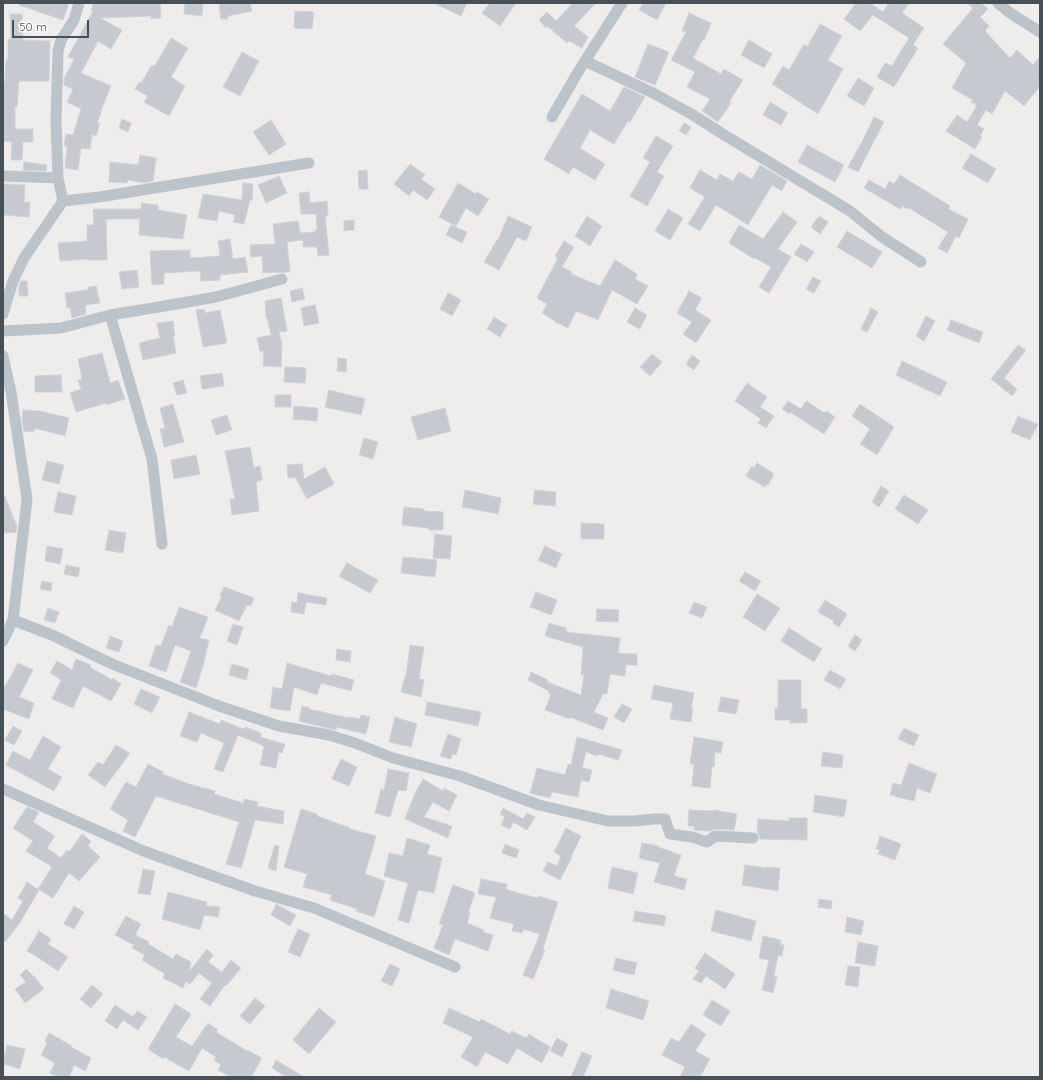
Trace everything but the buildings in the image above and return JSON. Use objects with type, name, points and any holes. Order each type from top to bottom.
[{"type":"street","points":[[3,314],[14,281],[24,258],[63,201],[58,178],[56,120],[58,51],[61,40],[74,20],[80,3]]},
{"type":"street","points":[[552,117],[622,3]]},
{"type":"street","points":[[998,3],[1010,13],[1040,32]]},
{"type":"street","points":[[585,62],[655,94],[693,115],[850,211],[882,237],[921,262]]},
{"type":"street","points":[[63,201],[99,197],[309,163]]},
{"type":"street","points":[[3,176],[58,178]]},
{"type":"street","points":[[3,331],[62,328],[110,315],[216,297],[282,279]]},
{"type":"street","points":[[110,315],[152,459],[162,544]]},
{"type":"street","points":[[3,356],[11,392],[27,499],[13,620],[3,641]]},
{"type":"street","points":[[13,620],[52,635],[112,664],[219,706],[279,726],[329,735],[355,742],[393,758],[460,776],[539,805],[608,821],[635,822],[654,818],[665,819],[670,834],[692,837],[707,842],[715,836],[753,838]]},
{"type":"street","points":[[3,789],[146,852],[255,892],[314,908],[455,967]]}]
